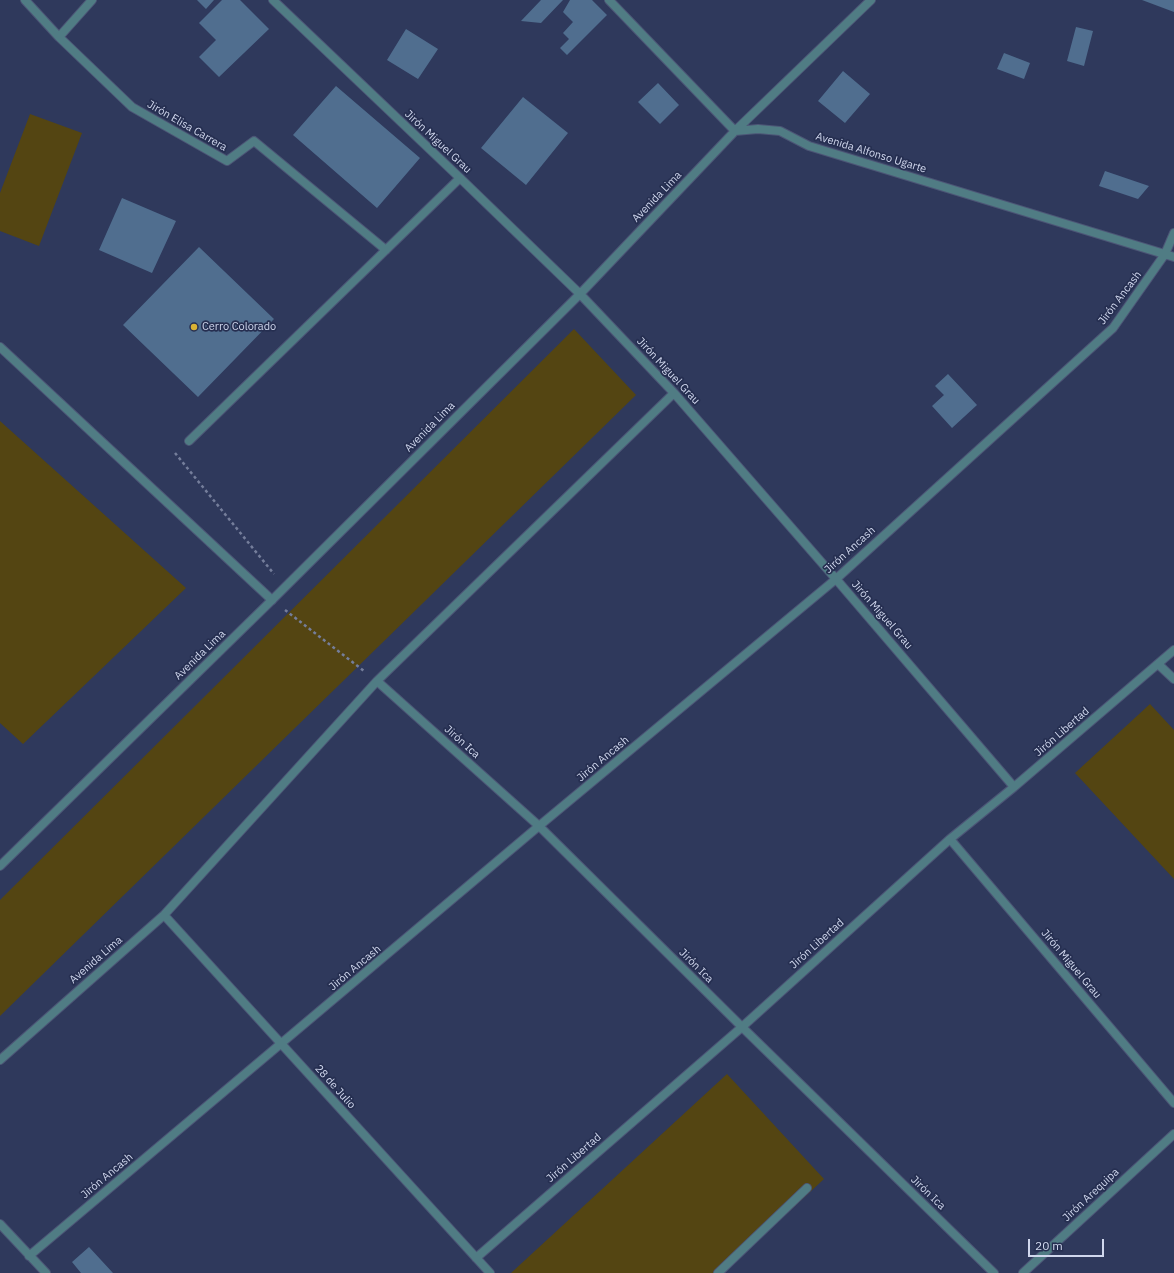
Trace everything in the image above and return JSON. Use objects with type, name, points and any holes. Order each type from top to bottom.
[{"type":"street","name":"Jirón Elisa Carrera","points":[[25,0],[59,37],[132,107],[227,161],[254,141],[386,250]]},
{"type":"street","points":[[59,37],[92,0]]},
{"type":"street","name":"Jirón Miguel Grau","points":[[273,0],[580,294],[674,393],[836,578],[1014,787]]},
{"type":"street","points":[[609,0],[735,131]]},
{"type":"street","name":"Avenida Lima","points":[[0,866],[272,600],[580,294],[735,131],[871,0]]},
{"type":"street","name":"Avenida Alfonso Ugarte","points":[[735,131],[758,129],[780,131],[809,146],[1174,257]]},
{"type":"street","points":[[188,441],[460,178]]},
{"type":"street","name":"Jirón Ancash","points":[[30,1256],[539,826],[836,578],[1113,328],[1165,254],[1174,233]]},
{"type":"street","points":[[0,347],[272,600]]},
{"type":"street","name":"Avenida Lima","points":[[0,1060],[164,915],[377,681],[674,393]]},
{"type":"street","name":"Jirón Libertad","points":[[476,1258],[742,1027],[950,839],[1014,787],[1174,650]]},
{"type":"street","points":[[1158,664],[1174,679]]},
{"type":"street","name":"Jirón Ica","points":[[377,681],[539,826],[994,1273]]},
{"type":"street","name":"Jirón Miguel Grau","points":[[950,839],[1174,1103]]},
{"type":"street","name":"28 de Julio","points":[[164,915],[490,1273]]},
{"type":"street","name":"Jirón Arequipa","points":[[1023,1273],[1174,1134]]},
{"type":"street","points":[[718,1273],[807,1188]]},
{"type":"street","points":[[0,1224],[46,1273]]},
{"type":"path","points":[[188,441],[174,453],[285,587]]},
{"type":"path","points":[[272,600],[377,681]]},
{"type":"shaded area","points":[[30,114],[82,133],[39,246],[0,231],[0,193]]},
{"type":"shaded area","points":[[574,329],[636,395],[0,1016],[0,900]]},
{"type":"shaded area","points":[[0,421],[186,588],[23,744],[0,723]]},
{"type":"shaded area","points":[[1150,704],[1174,730],[1174,879],[1075,773]]},
{"type":"shaded area","points":[[727,1074],[824,1179],[723,1273],[511,1273]]},
{"type":"building","points":[[197,0],[214,0],[206,9]]},
{"type":"building","points":[[222,0],[240,0],[269,29],[219,77],[199,57],[216,40],[199,23]]},
{"type":"building","points":[[541,0],[563,0],[541,23],[521,21]]},
{"type":"building","points":[[570,0],[592,0],[607,15],[567,55],[560,48],[569,39],[563,33],[573,22],[563,12]]},
{"type":"building","points":[[1142,0],[1174,0],[1174,12]]},
{"type":"building","points":[[1076,27],[1093,31],[1084,66],[1067,61]]},
{"type":"building","points":[[406,29],[438,49],[418,79],[387,60]]},
{"type":"building","points":[[1004,53],[1030,63],[1024,79],[997,69]]},
{"type":"building","points":[[843,71],[870,94],[845,123],[818,101]]},
{"type":"building","points":[[658,83],[679,105],[660,124],[638,102]]},
{"type":"building","points":[[336,86],[420,158],[377,208],[293,135]]},
{"type":"building","points":[[523,97],[568,133],[526,185],[481,148]]},
{"type":"building","points":[[1105,171],[1149,186],[1138,199],[1099,186]]},
{"type":"building","points":[[122,198],[176,221],[152,273],[99,250]]},
{"type":"building","points":[[199,247],[274,319],[198,397],[123,325]]},
{"type":"building","points":[[948,374],[977,405],[952,428],[932,406],[944,395],[935,386]]},
{"type":"building","points":[[89,1247],[113,1273],[81,1273],[72,1262]]},
{"type":"place","name":"Cerro Colorado","points":[[194,327]]}]
